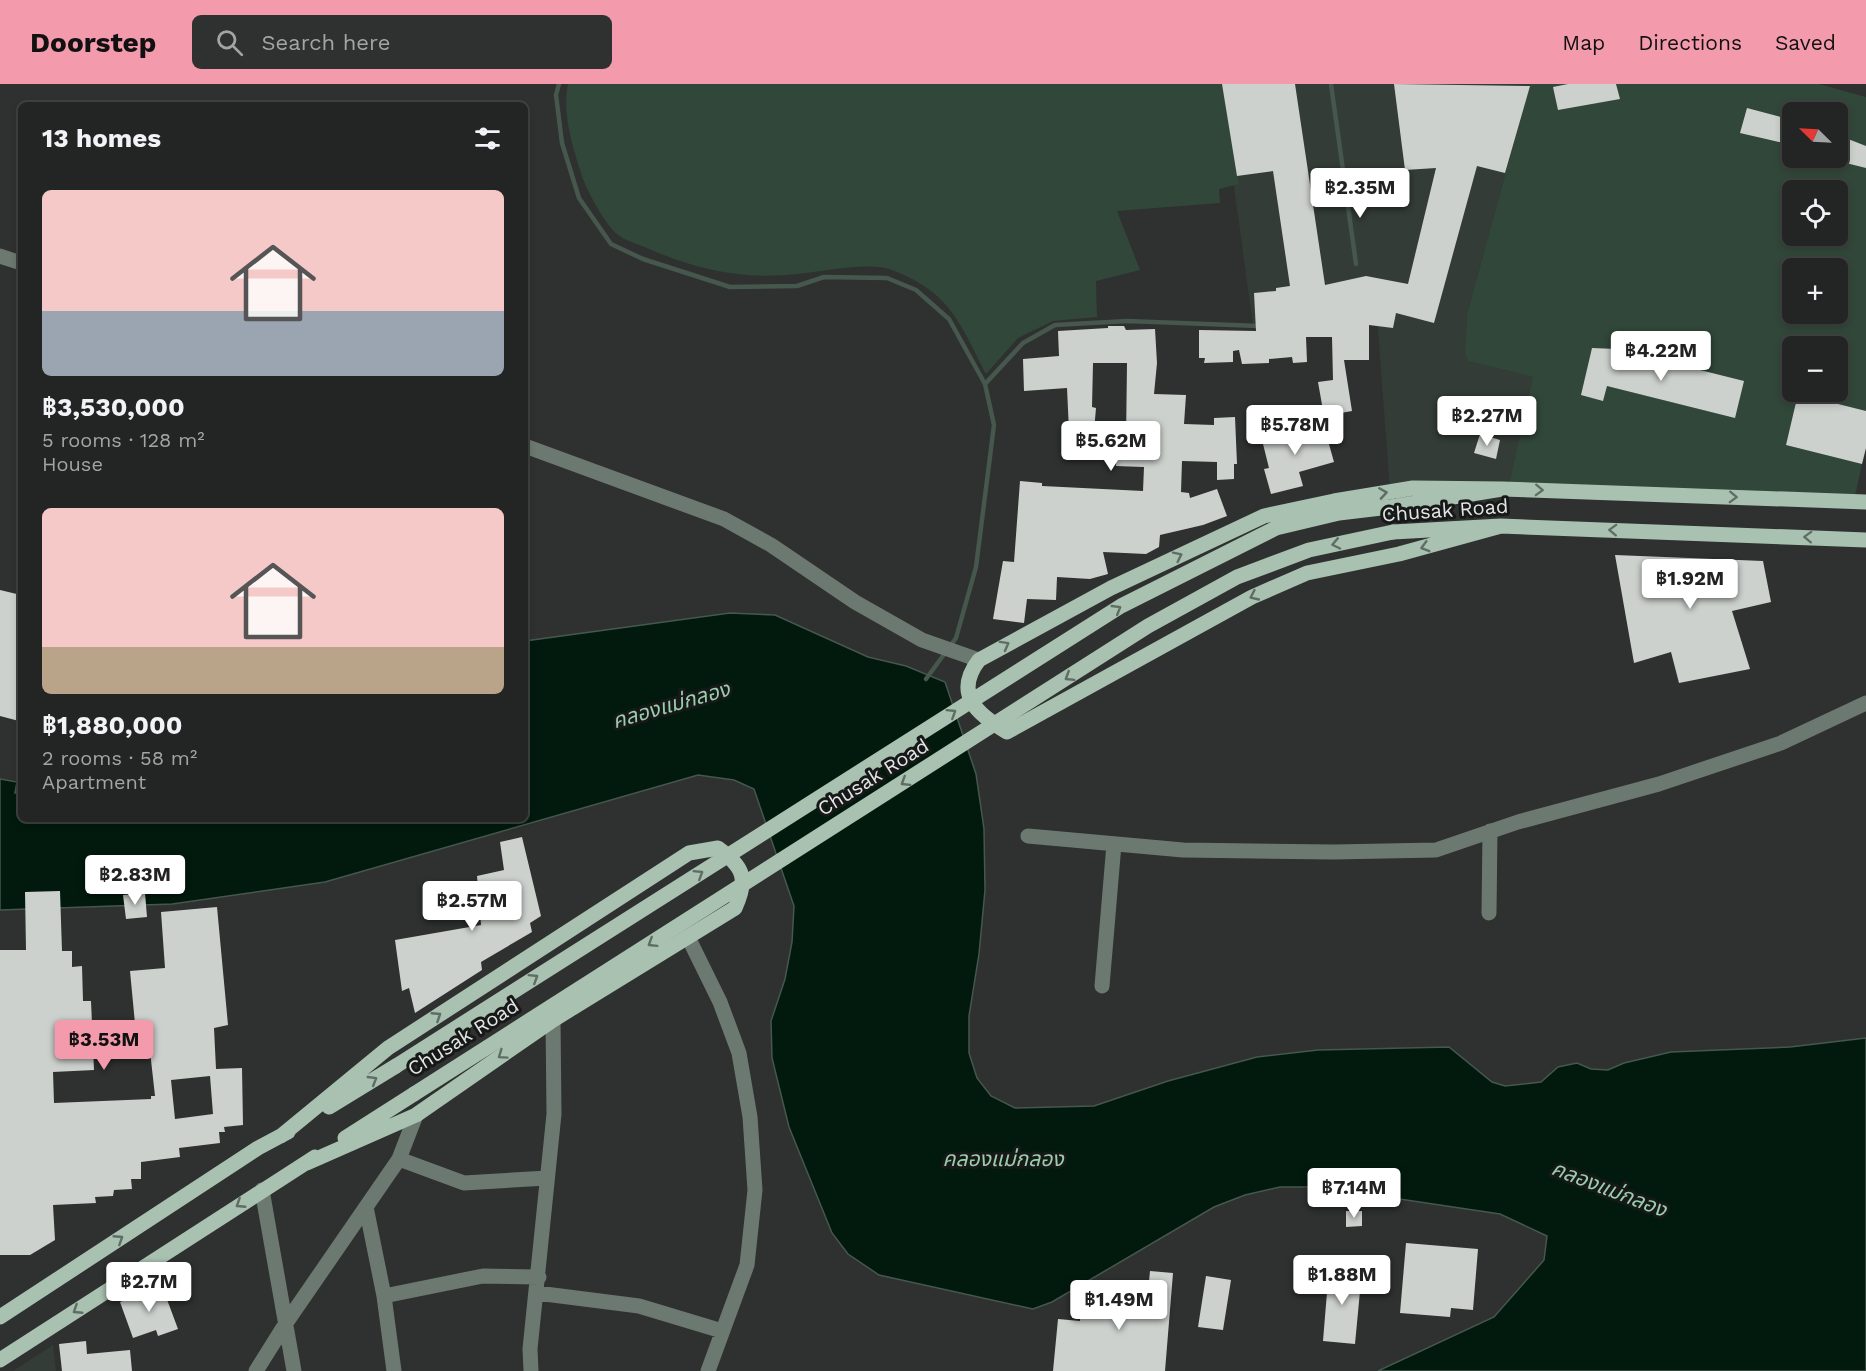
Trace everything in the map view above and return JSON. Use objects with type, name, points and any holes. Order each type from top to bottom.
[{"type":"main road","points":[[1501,526],[1399,554],[1307,573],[1270,589],[1007,732],[979,715],[968,692],[968,674],[979,660],[1111,588],[1264,516],[1413,488],[1502,489]]},
{"type":"main road","name":"Chusak Road","points":[[0,1317],[258,1148],[396,1066],[1120,606],[1276,528],[1339,513],[1502,489],[1866,502]]},
{"type":"main road","name":"Chusak Road","points":[[0,1360],[262,1190],[1148,626],[1237,578],[1309,550],[1393,532],[1501,526],[1866,540]]},
{"type":"main road","points":[[281,1136],[388,1048],[689,854],[718,848],[739,864],[744,889],[735,908],[553,1020],[416,1116],[307,1163]]},
{"type":"street","points":[[0,255],[18,262]]},
{"type":"street","points":[[528,447],[557,455],[724,519],[771,545],[855,602],[922,640],[979,660]]},
{"type":"street","points":[[1028,836],[1183,850],[1334,852],[1436,850],[1490,831],[1659,784],[1781,743],[1866,703]]},
{"type":"street","points":[[1489,913],[1490,831]]},
{"type":"street","points":[[1102,986],[1114,844]]},
{"type":"street","points":[[688,937],[720,1002],[739,1053],[750,1117],[755,1190],[747,1265],[708,1371]]},
{"type":"street","points":[[531,1371],[530,1349],[554,1114],[553,1020]]},
{"type":"street","points":[[256,1371],[286,1323],[399,1159],[416,1116]]},
{"type":"street","points":[[399,1159],[464,1184],[547,1178]]},
{"type":"street","points":[[262,1190],[294,1371]]},
{"type":"street","points":[[366,1207],[384,1296],[394,1371]]},
{"type":"street","points":[[384,1296],[483,1276],[539,1277]]},
{"type":"street","points":[[537,1293],[639,1306],[722,1331]]},
{"type":"shaded area","points":[[568,84],[1222,84],[1239,184],[1219,189],[1220,203],[1117,211],[1140,270],[1096,281],[1097,317],[1053,321],[1018,338],[986,374],[951,311],[927,288],[892,270],[859,267],[777,276],[720,272],[665,256],[618,235],[596,206],[581,173],[567,118]]},
{"type":"shaded area","points":[[1220,84],[1530,84],[1467,314],[1465,353],[1468,361],[1533,377],[1508,489],[1390,492],[1377,316],[1253,326]]},
{"type":"shaded area","points":[[1530,84],[1819,84],[1866,97],[1866,445],[1854,501],[1508,489],[1533,377],[1468,361],[1465,353],[1467,314]]},
{"type":"shaded area","points":[[53,1345],[56,1371],[13,1371]]},
{"type":"water","name":"คลองแม่กลอง","points":[[730,613],[775,615],[868,657],[906,666],[945,682],[976,774],[984,829],[985,890],[979,954],[969,1016],[969,1053],[977,1078],[991,1096],[1015,1108],[1094,1106],[1168,1081],[1257,1057],[1318,1050],[1449,1047],[1492,1082],[1505,1086],[1541,1082],[1558,1067],[1577,1063],[1591,1069],[1608,1070],[1624,1063],[1671,1052],[1790,1047],[1866,1038],[1866,1371],[1378,1371],[1494,1317],[1544,1260],[1547,1236],[1500,1214],[1319,1187],[1280,1187],[1245,1195],[1214,1207],[1052,1302],[1033,1309],[879,1275],[848,1254],[832,1233],[789,1127],[772,1058],[771,1021],[785,979],[792,942],[794,906],[754,789],[734,780],[698,775],[325,882],[172,904],[0,910],[0,779],[17,782],[15,793],[18,793],[18,822],[528,822],[528,641]]},
{"type":"building","points":[[1222,84],[1295,84],[1325,285],[1366,276],[1408,284],[1436,168],[1405,170],[1394,84],[1530,86],[1505,173],[1477,166],[1434,323],[1396,313],[1393,328],[1369,325],[1369,360],[1344,360],[1352,411],[1324,416],[1318,382],[1333,380],[1332,337],[1306,337],[1307,362],[1293,363],[1292,357],[1269,359],[1269,363],[1242,364],[1239,350],[1233,351],[1233,362],[1204,363],[1205,358],[1199,358],[1199,330],[1256,331],[1254,293],[1276,291],[1276,288],[1290,286],[1273,171],[1237,176]]},
{"type":"building","points":[[1568,84],[1616,84],[1620,99],[1558,110],[1553,87]]},
{"type":"building","points":[[1747,108],[1782,117],[1782,143],[1740,133]]},
{"type":"building","points":[[1848,139],[1866,146],[1866,168],[1848,164]]},
{"type":"building","points":[[1108,326],[1124,326],[1126,330],[1155,329],[1157,363],[1154,394],[1186,395],[1184,424],[1214,425],[1214,418],[1235,417],[1237,464],[1234,464],[1234,479],[1217,480],[1217,462],[1182,461],[1181,492],[1189,493],[1190,498],[1217,489],[1227,516],[1203,525],[1160,535],[1159,547],[1146,554],[1103,552],[1108,574],[1090,579],[1057,577],[1056,600],[1027,599],[1024,623],[993,619],[1003,561],[1014,562],[1020,481],[1042,483],[1042,486],[1143,491],[1144,467],[1116,466],[1117,441],[1126,441],[1127,363],[1093,363],[1092,407],[1096,408],[1094,431],[1069,431],[1067,388],[1024,391],[1023,359],[1059,356],[1058,331],[1108,328]]},
{"type":"building","points":[[1592,348],[1616,349],[1744,381],[1735,418],[1607,386],[1603,401],[1581,395]]},
{"type":"building","points":[[1796,402],[1830,402],[1866,411],[1866,448],[1862,464],[1786,445]]},
{"type":"building","points":[[1323,423],[1334,462],[1299,472],[1303,486],[1271,494],[1264,469],[1269,468],[1262,440]]},
{"type":"building","points":[[1480,434],[1500,440],[1496,459],[1474,453]]},
{"type":"building","points":[[1615,555],[1763,561],[1771,602],[1732,611],[1750,669],[1679,683],[1671,652],[1634,663]]},
{"type":"building","points":[[0,590],[18,594],[18,721],[0,716]]},
{"type":"building","points":[[522,837],[541,916],[530,923],[532,932],[481,962],[482,970],[415,1013],[409,988],[402,991],[395,940],[481,925],[477,876],[504,870],[500,842]]},
{"type":"building","points":[[60,891],[62,951],[72,951],[72,967],[82,966],[83,1001],[91,1001],[94,1070],[53,1072],[54,1103],[151,1099],[151,1096],[155,1096],[148,1033],[136,1034],[130,971],[165,968],[161,912],[217,907],[228,1025],[214,1028],[216,1069],[242,1068],[243,1125],[224,1127],[225,1132],[219,1132],[220,1143],[179,1148],[180,1157],[141,1162],[141,1179],[131,1179],[132,1189],[114,1190],[113,1196],[95,1197],[96,1203],[53,1205],[55,1240],[30,1255],[0,1255],[0,950],[26,950],[25,892]],"holes":[[[210,1076],[213,1114],[175,1119],[171,1080]]]},
{"type":"building","points":[[145,893],[147,917],[126,919],[123,895]]},
{"type":"building","points":[[1346,1211],[1362,1211],[1362,1226],[1346,1227]]},
{"type":"building","points":[[1406,1243],[1478,1249],[1473,1310],[1451,1308],[1450,1317],[1400,1313]]},
{"type":"building","points":[[1329,1268],[1362,1270],[1355,1344],[1323,1341]]},
{"type":"building","points":[[1150,1271],[1173,1273],[1165,1371],[1053,1371],[1058,1319],[1080,1321],[1081,1306],[1101,1308],[1102,1288],[1148,1292]]},
{"type":"building","points":[[1206,1276],[1231,1280],[1223,1330],[1198,1327]]},
{"type":"building","points":[[162,1286],[178,1329],[158,1336],[156,1330],[133,1338],[120,1302]]},
{"type":"building","points":[[86,1341],[87,1354],[130,1350],[132,1371],[62,1371],[59,1344]]},
{"type":"waterway","points":[[559,84],[556,95],[562,143],[579,198],[611,244],[643,259],[730,287],[797,286],[824,277],[887,278],[916,290],[949,319],[985,384],[994,425],[976,567],[956,638],[926,679]]},
{"type":"waterway","points":[[1331,84],[1356,264]]},
{"type":"waterway","points":[[985,384],[1023,343],[1055,325],[1127,321],[1259,326]]}]
